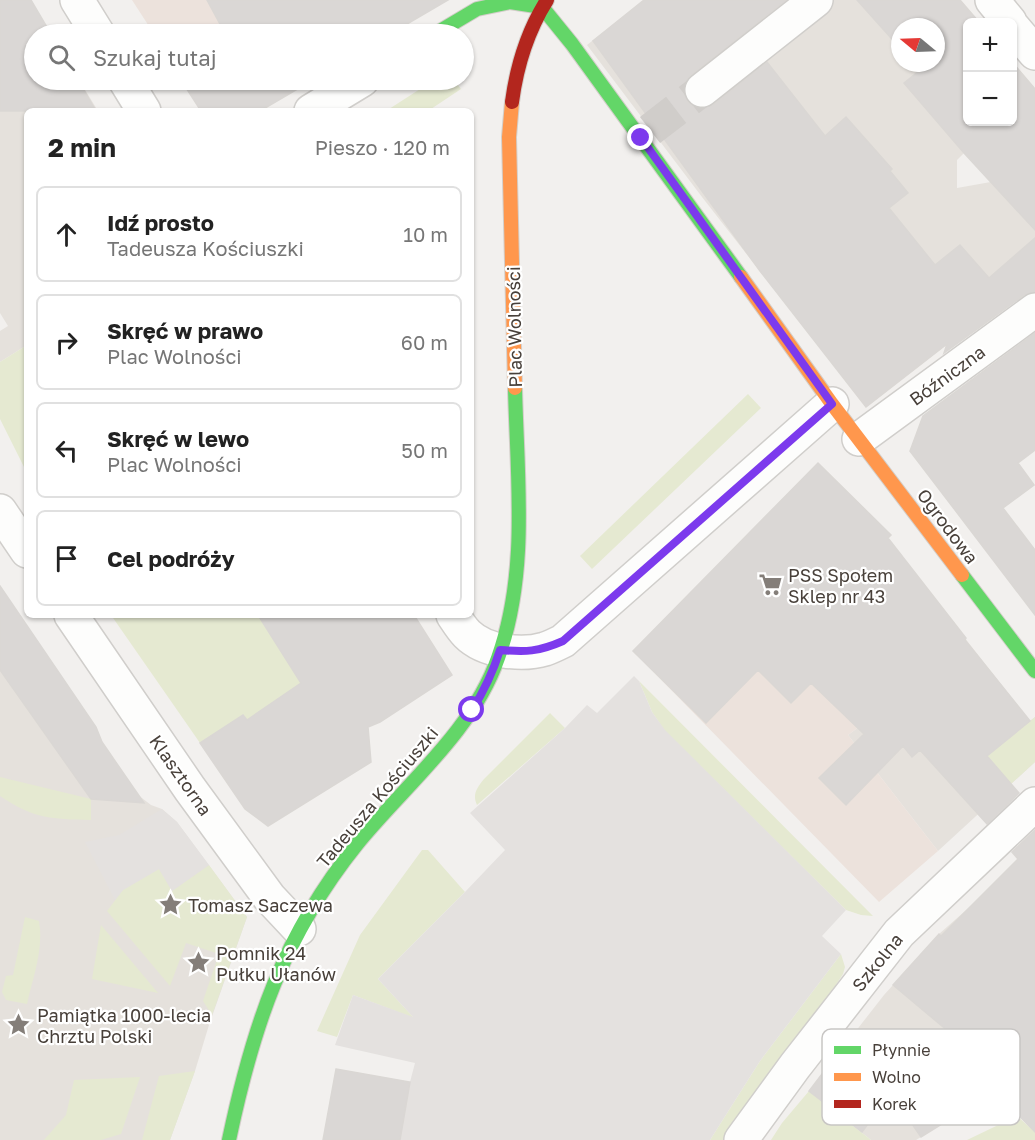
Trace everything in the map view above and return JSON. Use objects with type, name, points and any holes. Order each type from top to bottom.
[{"type":"street","points":[[77,0],[92,24]]},
{"type":"street","points":[[702,90],[816,0]]},
{"type":"street","points":[[992,0],[1006,18]]},
{"type":"street","points":[[452,24],[477,9],[510,2],[544,3],[646,134],[832,404],[563,641],[544,650],[500,650],[481,644],[467,634],[455,618]]},
{"type":"street","name":"Plac Wolności","points":[[500,650],[513,595],[519,543],[510,126],[512,94],[520,57],[544,3]]},
{"type":"street","points":[[1017,31],[1035,53]]},
{"type":"street","points":[[131,90],[142,108]]},
{"type":"street","points":[[316,108],[346,90]]},
{"type":"street","name":"Bóźniczna","points":[[859,439],[1035,310]]},
{"type":"street","name":"Ogrodowa","points":[[832,404],[1035,671]]},
{"type":"street","points":[[0,510],[24,542]]},
{"type":"street","name":"Klasztorna","points":[[73,618],[196,798],[269,897],[299,929]]},
{"type":"street","name":"Tadeusza Kościuszki","points":[[229,1140],[258,1025],[282,964],[299,929],[315,901],[359,841],[460,727],[483,692],[500,650]]},
{"type":"street","name":"Szkolna","points":[[824,1029],[899,933],[1035,804]]},
{"type":"street","name":"Szkolna","points":[[741,1140],[822,1031]]},
{"type":"shaded area","points":[[0,0],[31,0],[45,24],[24,24],[24,90],[85,90],[96,108],[24,108],[24,347],[0,362],[0,331],[8,326],[0,313]]},
{"type":"shaded area","points":[[132,0],[209,0],[220,24],[148,24]]},
{"type":"shaded area","points":[[644,0],[960,0],[976,18],[963,18],[963,126],[1017,126],[1017,67],[1035,89],[1035,119],[964,153],[957,160],[957,188],[1002,180],[1035,153],[1035,276],[866,407],[587,45]]},
{"type":"shaded area","points":[[818,463],[891,535],[887,539],[868,720],[848,735],[938,851],[879,902],[633,651]]},
{"type":"shaded area","points":[[0,586],[96,727],[102,743],[138,795],[151,805],[162,809],[177,822],[247,917],[170,1140],[0,1140]]},
{"type":"shaded area","points":[[931,595],[1030,721],[1035,717],[1035,762],[938,851],[848,735],[868,720]]},
{"type":"shaded area","points":[[634,676],[639,681],[652,712],[665,730],[846,910],[822,936],[841,954],[760,1061],[710,1140],[400,1140],[415,1063],[335,1045],[353,995],[413,1017],[378,979],[505,850],[470,813],[565,728],[587,705],[597,713]]},
{"type":"shaded area","points":[[162,809],[177,822],[209,865],[172,891],[159,869],[123,890],[115,900],[85,842],[119,835]]},
{"type":"shaded area","points":[[973,904],[1035,1051],[1020,1066],[1020,1029],[857,1029],[884,995],[939,934]]},
{"type":"shaded area","points":[[822,1074],[822,1101],[809,1091]]},
{"type":"shaded area","points":[[852,1125],[941,1125],[916,1140],[871,1140]]},
{"type":"green space","points":[[419,90],[460,90],[432,108],[391,108]]},
{"type":"green space","points":[[24,347],[24,467],[0,419],[0,362]]},
{"type":"green space","points":[[748,394],[761,408],[592,569],[580,556]]},
{"type":"green space","points":[[113,618],[260,618],[271,636],[276,633],[313,676],[247,720],[242,716],[200,743]]},
{"type":"green space","points":[[639,681],[873,916],[846,910],[665,731],[652,712]]},
{"type":"green space","points":[[550,713],[565,728],[477,805],[475,794],[484,779]]},
{"type":"green space","points":[[1035,717],[1035,762],[1011,784],[987,756]]},
{"type":"green space","points":[[0,777],[91,799],[91,820],[43,816],[12,804],[0,796]]},
{"type":"green space","points":[[422,850],[428,850],[465,892],[378,979],[414,1018],[353,995],[337,1037],[317,1031],[360,935]]},
{"type":"green space","points":[[209,865],[247,917],[212,1015],[203,1001],[219,954],[186,943],[170,986],[107,911],[123,890],[159,869],[172,891]]},
{"type":"green space","points":[[25,917],[39,921],[40,931],[37,963],[27,1004],[6,1000],[2,992],[6,976],[13,975]]},
{"type":"green space","points":[[101,925],[158,993],[92,979]]},
{"type":"green space","points":[[841,954],[845,967],[843,974],[821,1008],[770,1070],[724,1140],[710,1140],[760,1061]]},
{"type":"green space","points":[[195,1071],[170,1140],[142,1140],[159,1076]]},
{"type":"green space","points":[[140,1077],[121,1134],[101,1140],[44,1140],[66,1115],[74,1080]]},
{"type":"green space","points":[[809,1091],[822,1101],[822,1125],[852,1125],[871,1140],[771,1140]]},
{"type":"green space","points":[[1020,1119],[1035,1132],[1035,1140],[967,1140],[998,1125],[1020,1125]]},
{"type":"building","points":[[0,0],[31,0],[45,24],[24,24],[24,90],[84,90],[94,108],[24,108],[24,111],[0,111]]},
{"type":"building","points":[[207,0],[448,0],[407,24],[220,24]]},
{"type":"building","points":[[644,0],[786,0],[690,76],[683,92],[688,102],[696,108],[713,105],[767,62],[825,136],[846,117],[892,169],[890,171],[908,193],[889,208],[935,265],[960,245],[989,278],[1035,238],[1035,292],[1024,295],[944,353],[947,344],[866,407],[760,271],[593,41]]},
{"type":"building","points":[[857,0],[960,0],[976,18],[963,18],[963,126],[1017,126],[1017,68],[1035,89],[1035,230],[904,83],[918,72],[945,72],[945,18],[891,18],[891,38]]},
{"type":"building","points":[[187,90],[296,90],[265,108],[199,108]]},
{"type":"building","points":[[1035,333],[1035,450],[1018,463],[1034,485],[1003,508],[1035,550],[1035,615],[910,451],[923,416]]},
{"type":"building","points":[[818,463],[891,535],[888,538],[1030,721],[987,756],[1019,793],[987,824],[920,750],[912,757],[903,746],[846,805],[819,778],[864,734],[811,683],[791,703],[758,670],[706,723],[633,651]]},
{"type":"building","points":[[0,586],[96,727],[102,742],[144,803],[91,799],[0,670]]},
{"type":"building","points":[[260,618],[416,618],[452,675],[380,722],[368,727],[371,762],[268,826],[245,809],[200,743],[243,715],[247,720],[301,683]]},
{"type":"building","points":[[1035,830],[1035,1132],[1020,1117],[1020,1029],[946,1029],[893,985],[939,934],[941,936],[1018,859],[1012,852]]},
{"type":"building","points":[[336,1069],[410,1082],[400,1140],[323,1140]]},
{"type":"building","points":[[822,1074],[822,1101],[809,1091]]},
{"type":"building","points":[[853,1125],[867,1125],[862,1132]]},
{"type":"building","points":[[913,1125],[940,1125],[921,1137]]},
{"type":"tunnel","points":[[650,130],[702,90]]},
{"type":"traffic: fast","points":[[452,24],[477,9],[510,2],[542,7],[572,44],[741,277]]},
{"type":"traffic: fast","points":[[229,1140],[249,1059],[274,984],[309,913],[331,878],[357,844],[455,734],[472,710],[498,658],[508,625],[518,558],[519,490],[515,388]]},
{"type":"traffic: fast","points":[[962,575],[1035,671]]},
{"type":"traffic: slow","points":[[512,102],[509,137],[515,388]]},
{"type":"traffic: slow","points":[[741,277],[832,404],[962,575]]},
{"type":"traffic: jam","points":[[512,102],[524,49],[547,0]]},
{"type":"place","name":"PSS Społem Sklep nr 43","points":[[770,585]]},
{"type":"place","name":"Tomasz Saczewa","points":[[170,905]]},
{"type":"place","name":"Pomnik 24 Pułku Ułanów","points":[[198,963]]},
{"type":"place","name":"Pamiątka 1000-lecia Chrztu Polski","points":[[19,1025]]},
{"type":"route","points":[[472,710],[483,692],[500,650],[528,652],[544,650],[563,641],[832,404],[641,138]]}]
